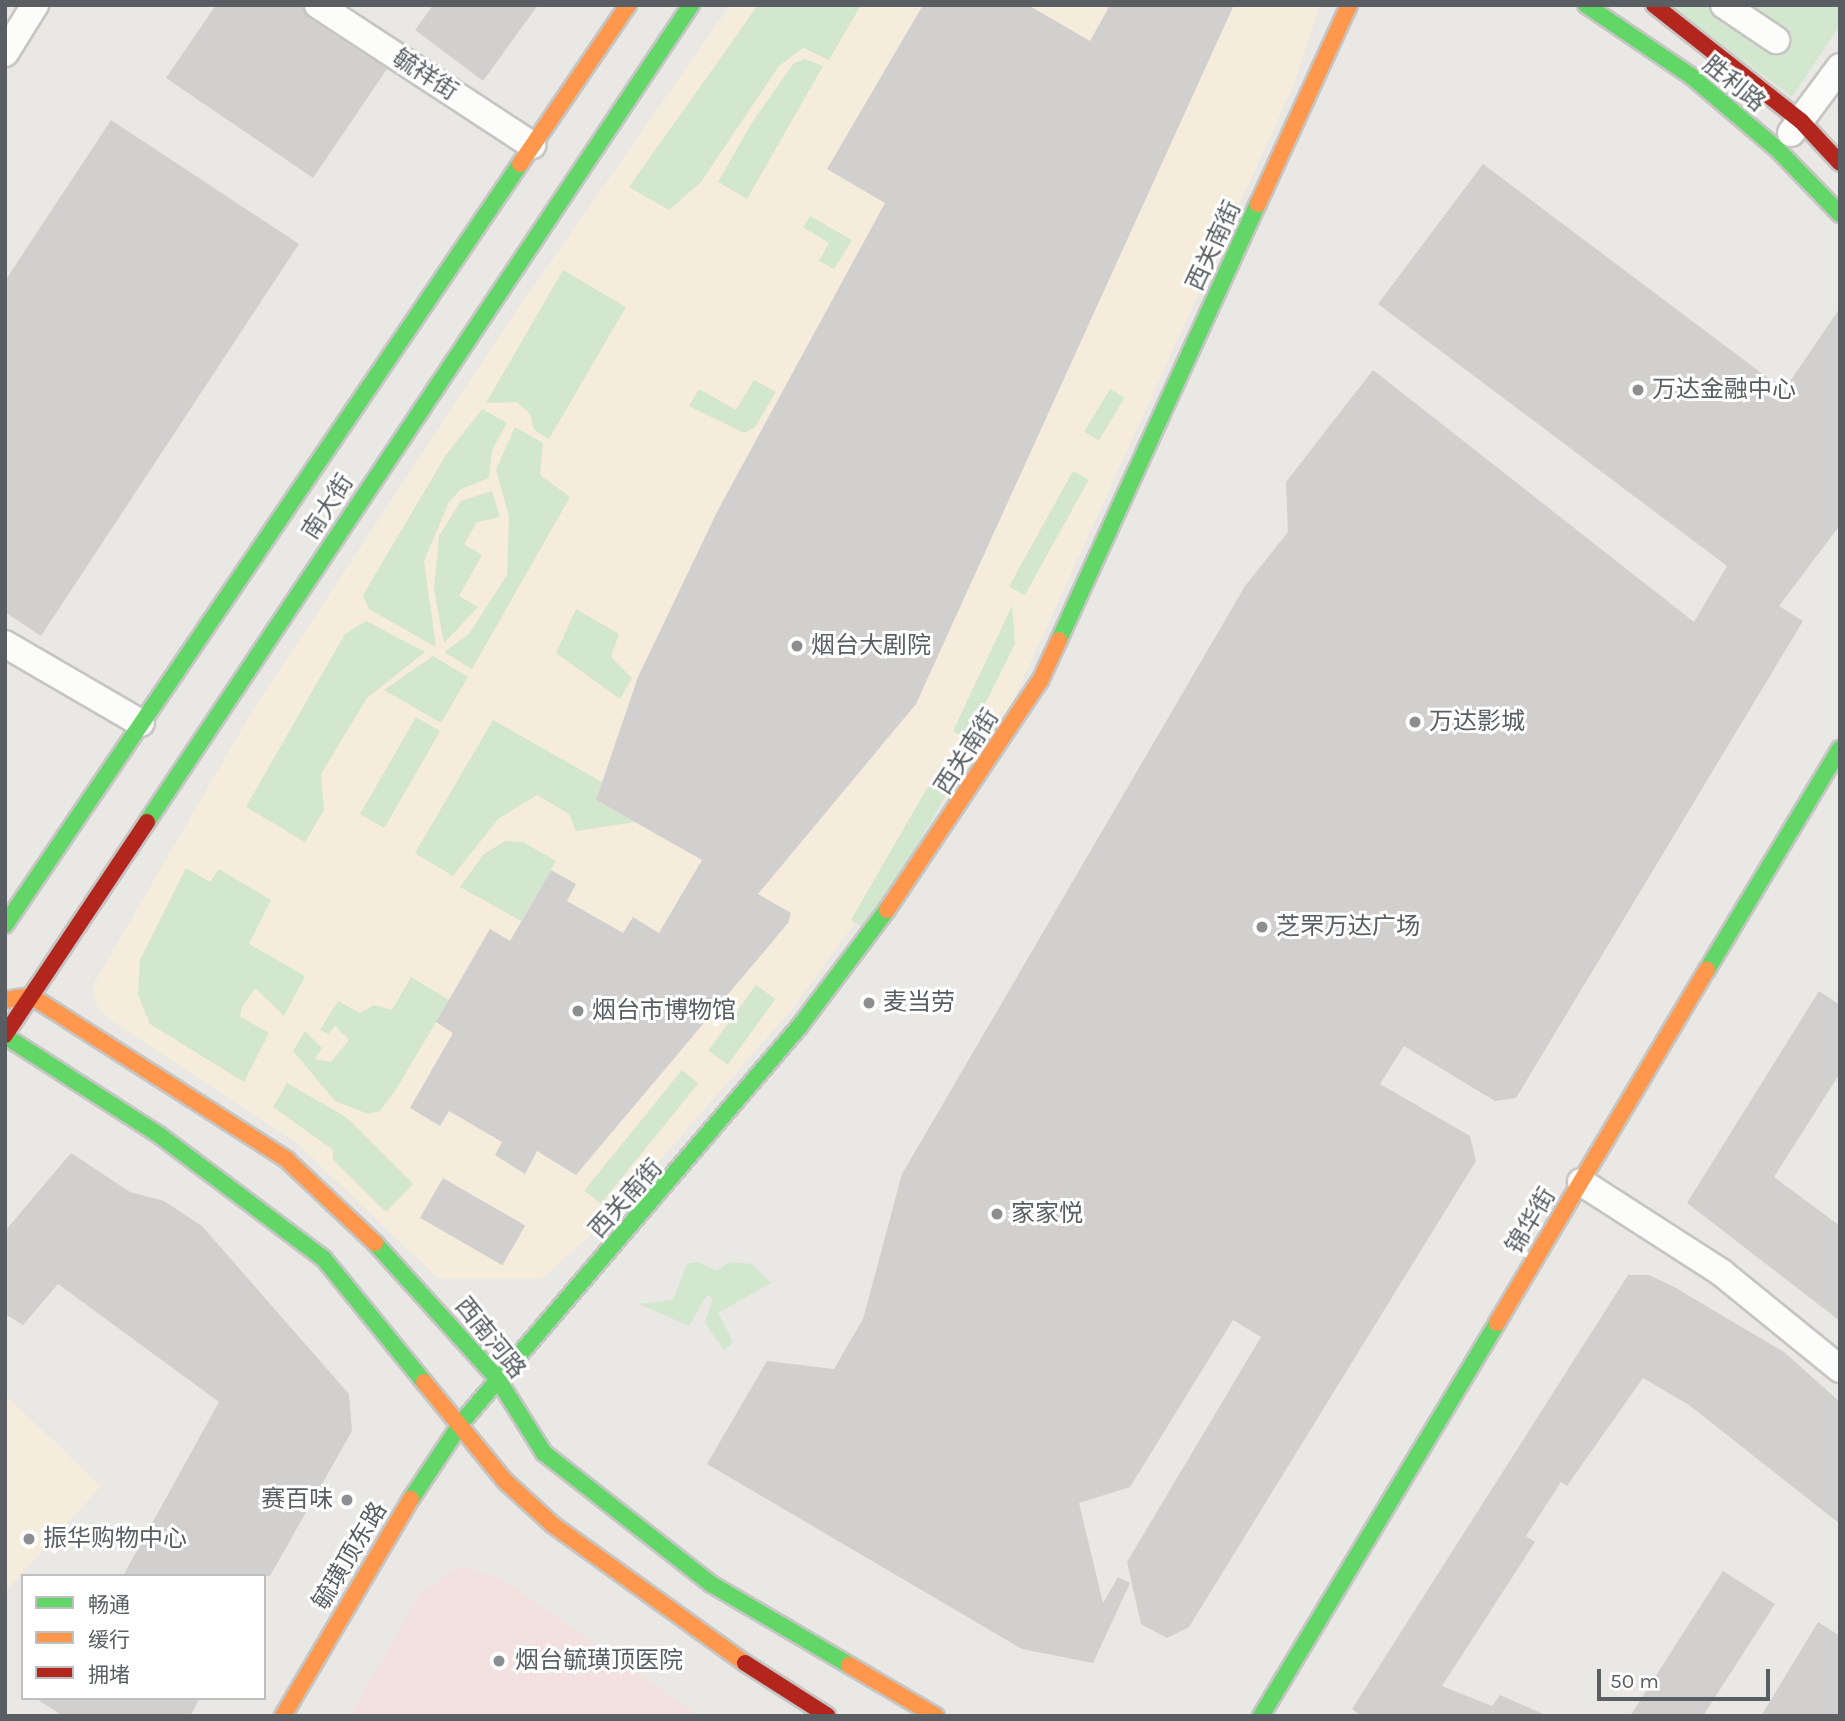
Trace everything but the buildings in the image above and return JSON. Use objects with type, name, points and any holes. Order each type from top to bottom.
[{"type":"main road","name":"南大街","points":[[5,925],[628,5]]},
{"type":"main road","name":"南大街","points":[[5,1036],[691,5]]},
{"type":"main road","name":"胜利路","points":[[1587,5],[1691,76],[1776,148],[1840,214]]},
{"type":"main road","name":"胜利路","points":[[1654,5],[1801,121],[1840,163]]},
{"type":"main road","name":"西关南街","points":[[462,1423],[497,1378],[693,1159],[799,1027],[920,866],[1040,681],[1348,6]]},
{"type":"main road","name":"锦华街","points":[[1261,1716],[1840,749]]},
{"type":"main road","points":[[5,1000],[31,996]]},
{"type":"main road","name":"西南河路","points":[[31,996],[288,1160],[405,1271],[497,1378],[544,1453],[630,1525],[711,1584],[936,1716]]},
{"type":"main road","points":[[5,1036],[159,1135],[324,1259],[462,1423],[505,1481],[601,1565],[828,1716]]},
{"type":"main road","name":"毓璜顶东路","points":[[283,1716],[388,1534],[462,1423]]},
{"type":"street","points":[[5,53],[36,5]]},
{"type":"street","name":"毓祥街","points":[[318,5],[532,145]]},
{"type":"street","points":[[1724,5],[1776,40]]},
{"type":"street","points":[[1776,148],[1801,121],[1840,67]]},
{"type":"street","points":[[5,644],[141,723]]},
{"type":"street","points":[[1581,1182],[1722,1273],[1840,1369]]},
{"type":"shaded area","points":[[730,5],[1320,5],[1294,84],[1006,716],[793,1008],[607,1220],[543,1278],[438,1278],[296,1142],[110,1020],[96,1005],[93,985],[253,710],[511,319]]},
{"type":"shaded area","name":"振华购物中心","points":[[5,1395],[101,1486],[5,1592]]},
{"type":"shaded area","name":"烟台毓璜顶医院","points":[[461,1566],[502,1579],[700,1716],[350,1716],[420,1593]]},
{"type":"green space","points":[[758,5],[861,5],[829,60],[803,48],[779,66],[701,182],[669,210],[629,187]]},
{"type":"green space","points":[[1668,5],[1840,5],[1840,25],[1792,97]]},
{"type":"green space","points":[[805,59],[823,66],[747,199],[718,182],[751,124],[794,63]]},
{"type":"green space","points":[[810,216],[852,240],[834,269],[819,261],[829,243],[803,227]]},
{"type":"green space","points":[[563,270],[626,307],[549,439],[534,430],[530,414],[517,402],[486,403]]},
{"type":"green space","points":[[754,380],[776,392],[755,427],[744,433],[689,406],[699,389],[736,410]]},
{"type":"green space","points":[[1110,389],[1125,398],[1099,441],[1084,432]]},
{"type":"green space","points":[[482,409],[507,423],[492,450],[489,478],[461,489],[449,502],[424,561],[436,647],[369,609],[363,595],[446,455]]},
{"type":"green space","points":[[515,427],[543,443],[540,475],[570,497],[472,669],[444,652],[469,634],[507,575],[509,516],[496,470]]},
{"type":"green space","points":[[1073,471],[1089,480],[1025,595],[1009,586]]},
{"type":"green space","points":[[492,491],[500,517],[477,522],[464,544],[482,555],[459,596],[478,607],[444,643],[434,590],[439,536],[461,501]]},
{"type":"green space","points":[[1012,606],[1015,644],[967,740],[953,731]]},
{"type":"green space","points":[[576,609],[619,634],[611,657],[632,678],[620,699],[556,653]]},
{"type":"green space","points":[[366,621],[425,652],[367,698],[321,774],[324,810],[305,842],[246,807],[345,634]]},
{"type":"green space","points":[[433,656],[468,677],[441,723],[384,690]]},
{"type":"green space","points":[[416,717],[440,731],[384,828],[360,814]]},
{"type":"green space","points":[[493,720],[602,782],[596,800],[635,822],[576,831],[569,814],[537,795],[498,819],[453,876],[415,853]]},
{"type":"green space","points":[[941,764],[958,774],[868,930],[851,920]]},
{"type":"green space","points":[[505,841],[523,842],[556,861],[521,921],[460,887],[483,855]]},
{"type":"green space","points":[[186,868],[210,882],[219,869],[271,900],[249,944],[305,976],[284,1016],[255,988],[242,1007],[240,1016],[269,1033],[244,1082],[150,1024],[138,995],[140,960]]},
{"type":"green space","points":[[411,977],[449,1000],[395,1091],[380,1111],[368,1114],[335,1101],[293,1051],[305,1031],[322,1048],[315,1059],[331,1062],[349,1040],[335,1026],[329,1034],[320,1030],[338,1001],[360,1013],[374,1005],[392,1010]]},
{"type":"green space","points":[[756,985],[775,999],[728,1065],[708,1051]]},
{"type":"green space","points":[[682,1070],[698,1083],[601,1204],[584,1190]]},
{"type":"green space","points":[[287,1083],[346,1117],[413,1184],[386,1212],[333,1160],[333,1150],[273,1107]]},
{"type":"green space","points":[[697,1262],[717,1271],[730,1262],[752,1264],[771,1283],[718,1313],[733,1342],[724,1350],[705,1323],[713,1298],[707,1295],[689,1326],[639,1304],[673,1300],[687,1264]]},
{"type":"traffic: fast","points":[[147,822],[691,5]]},
{"type":"traffic: fast","points":[[1586,5],[1691,76],[1776,148],[1840,214]]},
{"type":"traffic: fast","points":[[5,925],[520,164]]},
{"type":"traffic: fast","points":[[1059,640],[1258,204]]},
{"type":"traffic: fast","points":[[1707,970],[1840,749]]},
{"type":"traffic: fast","points":[[411,1499],[462,1422],[799,1027],[887,910]]},
{"type":"traffic: fast","points":[[5,1036],[159,1135],[324,1259],[424,1382]]},
{"type":"traffic: fast","points":[[375,1243],[497,1378],[544,1453],[711,1584],[849,1665]]},
{"type":"traffic: fast","points":[[1261,1716],[1497,1323]]},
{"type":"traffic: slow","points":[[520,164],[628,5]]},
{"type":"traffic: slow","points":[[1258,204],[1349,5]]},
{"type":"traffic: slow","points":[[887,910],[1040,681],[1059,640]]},
{"type":"traffic: slow","points":[[1497,1323],[1707,970]]},
{"type":"traffic: slow","points":[[5,1000],[31,996],[287,1160],[375,1243]]},
{"type":"traffic: slow","points":[[424,1382],[505,1481],[553,1525],[745,1663]]},
{"type":"traffic: slow","points":[[283,1716],[411,1499]]},
{"type":"traffic: slow","points":[[849,1665],[936,1716]]},
{"type":"traffic: jam","points":[[1654,5],[1801,121],[1840,163]]},
{"type":"traffic: jam","points":[[5,1035],[147,822]]},
{"type":"traffic: jam","points":[[745,1663],[828,1716]]},
{"type":"place","name":"万达金融中心","points":[[1638,390]]},
{"type":"place","name":"烟台大剧院","points":[[797,646]]},
{"type":"place","name":"万达影城","points":[[1415,722]]},
{"type":"place","name":"芝罘万达广场","points":[[1262,927]]},
{"type":"place","name":"麦当劳","points":[[869,1003]]},
{"type":"place","name":"烟台市博物馆","points":[[578,1011]]},
{"type":"place","name":"家家悦","points":[[997,1214]]},
{"type":"place","name":"赛百味","points":[[347,1500]]},
{"type":"place","name":"振华购物中心","points":[[29,1539]]},
{"type":"place","name":"烟台毓璜顶医院","points":[[499,1661]]}]
